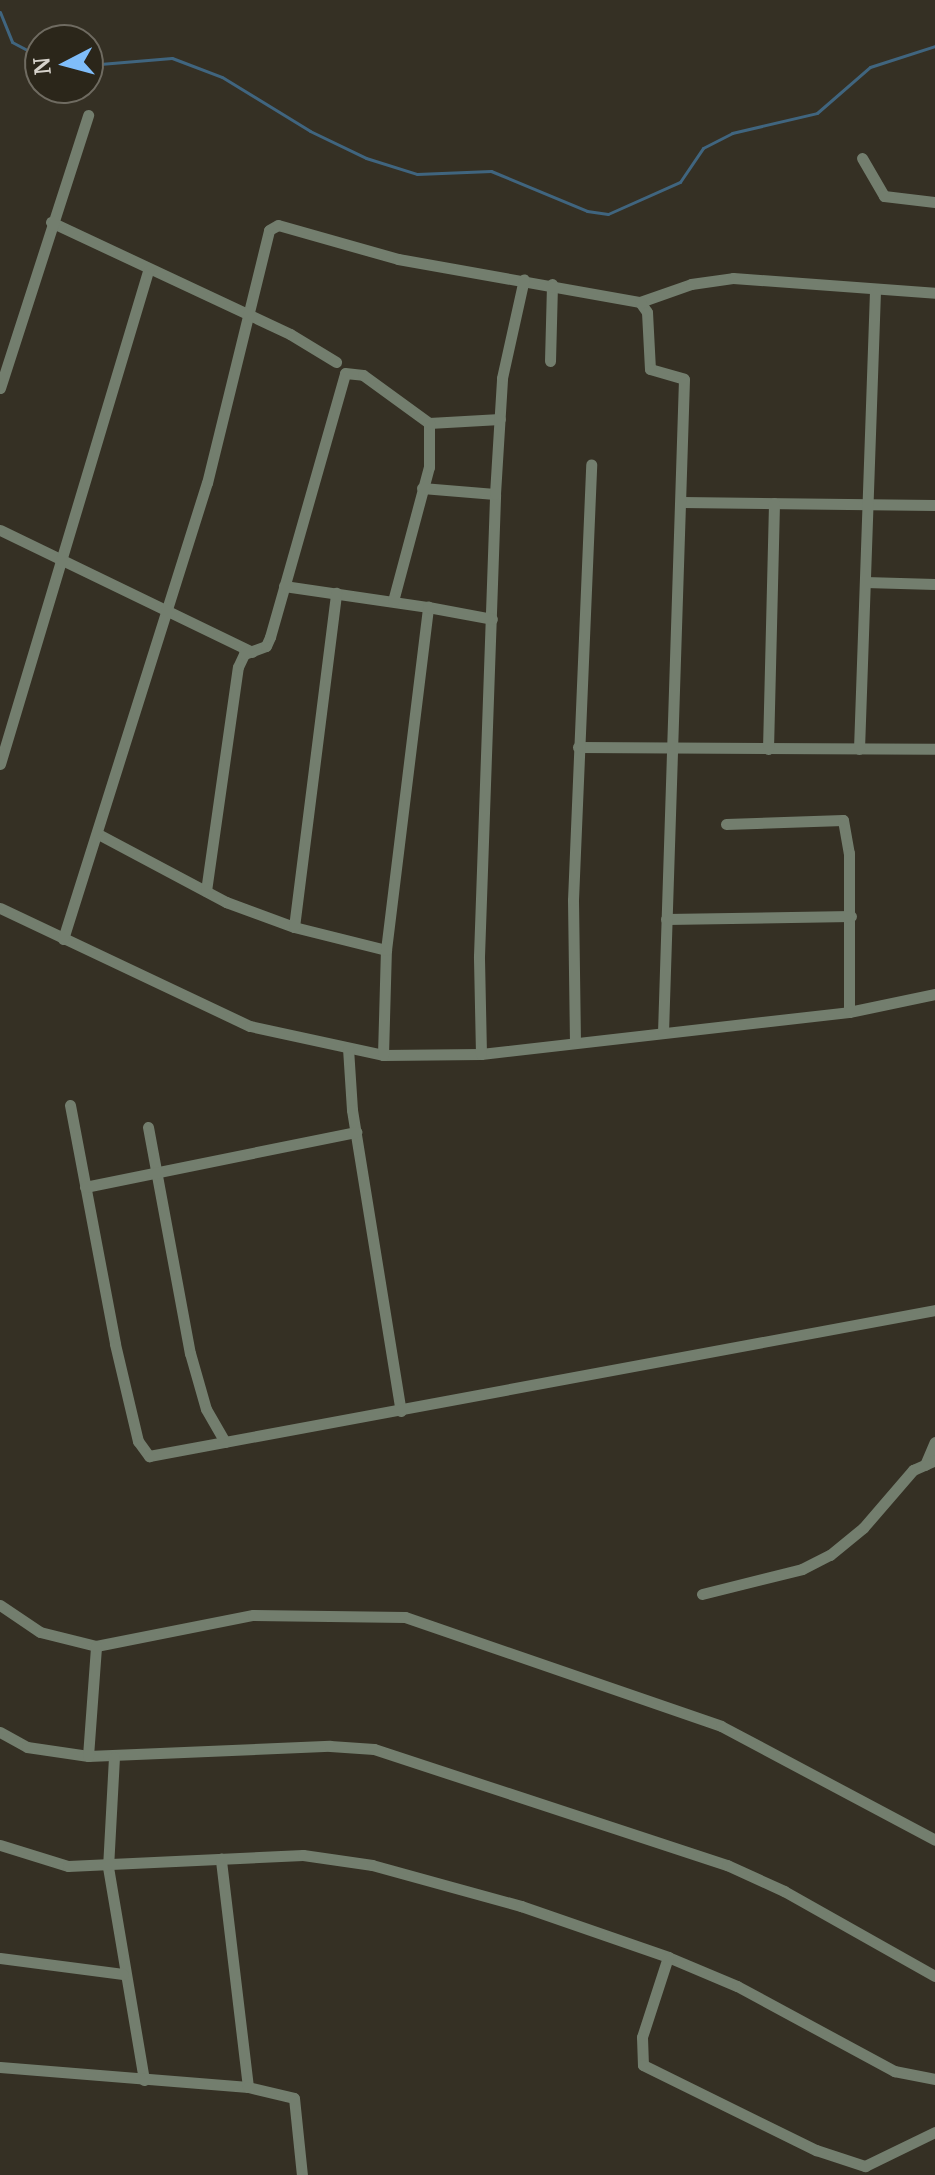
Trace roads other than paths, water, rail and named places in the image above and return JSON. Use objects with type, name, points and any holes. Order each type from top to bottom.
[{"type":"street","points":[[0,388],[88,115]]},
{"type":"street","points":[[862,158],[884,196],[935,202]]},
{"type":"street","points":[[51,222],[245,317],[290,334],[336,362]]},
{"type":"street","points":[[63,939],[100,835],[215,455],[245,317],[269,230],[278,225],[398,259],[640,302],[691,284],[733,278],[875,291],[935,293]]},
{"type":"street","points":[[0,764],[148,271]]},
{"type":"street","points":[[481,1054],[479,956],[495,494],[502,378],[524,279]]},
{"type":"street","points":[[550,361],[552,284]]},
{"type":"street","points":[[859,749],[875,291]]},
{"type":"street","points":[[640,302],[647,312],[650,369],[680,376],[686,387],[663,1033]]},
{"type":"street","points":[[206,891],[238,667],[244,654],[266,646],[270,637],[345,373],[363,375],[429,423],[500,419]]},
{"type":"street","points":[[393,601],[429,467],[429,423]]},
{"type":"street","points":[[575,1043],[571,1005],[578,747],[591,464]]},
{"type":"street","points":[[422,488],[495,494]]},
{"type":"street","points":[[682,502],[935,505]]},
{"type":"street","points":[[768,749],[774,503]]},
{"type":"street","points":[[0,530],[252,652]]},
{"type":"street","points":[[865,582],[935,584]]},
{"type":"street","points":[[284,586],[492,619]]},
{"type":"street","points":[[294,927],[336,593]]},
{"type":"street","points":[[383,1055],[386,950],[428,607]]},
{"type":"street","points":[[578,747],[935,749]]},
{"type":"street","points":[[726,824],[843,820],[851,916],[849,1012]]},
{"type":"street","points":[[100,835],[206,891],[294,927],[386,950]]},
{"type":"street","points":[[0,908],[250,1026],[383,1055],[481,1054],[849,1012],[935,994]]},
{"type":"street","points":[[666,919],[851,916]]},
{"type":"street","points":[[348,1048],[356,1132],[401,1411]]},
{"type":"street","points":[[70,1105],[138,1441],[157,1457],[935,1310]]},
{"type":"street","points":[[148,1127],[195,1375],[206,1409],[225,1442]]},
{"type":"street","points":[[85,1187],[356,1132]]},
{"type":"street","points":[[702,1594],[802,1569],[830,1555],[863,1528],[898,1485],[930,1463],[935,1442]]},
{"type":"street","points":[[0,1605],[40,1632],[96,1646],[253,1615],[405,1617],[721,1726],[935,1840]]},
{"type":"street","points":[[88,1756],[96,1646]]},
{"type":"street","points":[[0,1732],[39,1750],[88,1756],[330,1746],[374,1749],[727,1865],[784,1891],[935,1976]]},
{"type":"street","points":[[114,1757],[108,1867],[123,1974],[144,2080]]},
{"type":"street","points":[[0,1845],[68,1866],[108,1867],[303,1855],[372,1865],[521,1906],[668,1957],[737,1986],[894,2071],[935,2079]]},
{"type":"street","points":[[221,1859],[248,2087]]},
{"type":"street","points":[[668,1957],[642,2037],[643,2065],[816,2150],[865,2166],[935,2132]]},
{"type":"street","points":[[0,1958],[123,1974]]},
{"type":"street","points":[[0,2067],[248,2087],[294,2098],[300,2113],[302,2175]]},
{"type":"waterway","points":[[0,12],[12,42],[24,48]]},
{"type":"waterway","points":[[104,64],[172,58],[222,77],[310,131],[366,158],[417,174],[491,171],[587,211],[608,214],[680,182],[703,148],[732,133],[817,113],[870,67],[935,46]]}]
